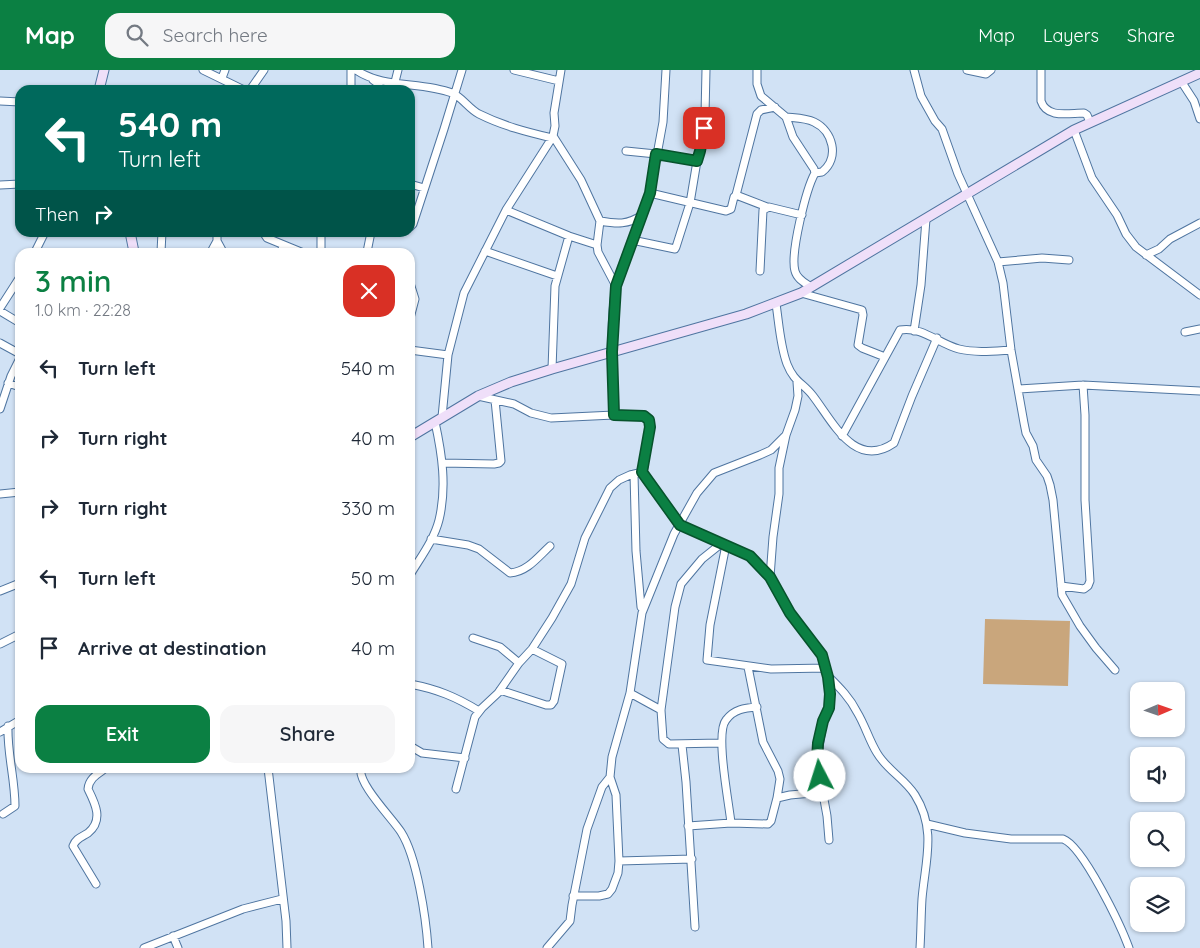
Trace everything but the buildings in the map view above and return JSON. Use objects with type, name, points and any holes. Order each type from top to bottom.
[{"type":"street","points":[[101,85],[104,70]]},
{"type":"street","points":[[203,70],[235,85]]},
{"type":"street","points":[[222,78],[225,70]]},
{"type":"street","points":[[254,85],[264,70]]},
{"type":"street","points":[[351,70],[352,85]]},
{"type":"street","points":[[356,70],[379,85]]},
{"type":"street","points":[[394,85],[398,70]]},
{"type":"street","points":[[415,217],[462,70]]},
{"type":"street","points":[[514,70],[559,81]]},
{"type":"street","points":[[415,566],[438,521],[443,487],[443,463],[438,419],[448,355],[460,304],[484,251],[506,210],[553,137],[555,126],[554,113],[561,70]]},
{"type":"street","points":[[614,415],[612,352],[616,286],[650,193],[663,122],[666,70]]},
{"type":"street","points":[[632,240],[675,248],[690,203],[700,151],[705,120],[706,70]]},
{"type":"street","points":[[757,70],[758,90],[761,96],[786,117],[793,137],[810,160],[815,172],[802,215],[794,252],[794,269],[799,278],[811,287]]},
{"type":"street","points":[[914,70],[920,96],[942,129],[952,159],[998,262],[1003,282],[1011,350],[1026,433],[1033,446],[1036,460],[1047,476],[1053,500],[1060,586],[1064,599],[1080,626],[1115,670]]},
{"type":"street","points":[[967,70],[986,74],[991,70]]},
{"type":"street","points":[[1041,70],[1042,106],[1049,112],[1056,114],[1084,113],[1087,114],[1090,122]]},
{"type":"street","points":[[415,434],[478,396],[511,382],[739,316],[776,304],[801,293],[1074,130],[1200,73]]},
{"type":"street","points":[[366,76],[388,85]]},
{"type":"street","points":[[1181,81],[1191,96],[1200,119]]},
{"type":"street","points":[[415,87],[430,87],[454,94],[479,113],[513,128],[553,137],[582,180],[600,221],[597,245],[601,259],[616,286]]},
{"type":"street","points":[[0,101],[15,102]]},
{"type":"street","points":[[650,193],[729,211],[736,195],[757,114],[761,110],[775,107]]},
{"type":"street","points":[[786,117],[814,122],[822,127],[829,137],[833,154],[831,163],[822,172],[815,172]]},
{"type":"street","points":[[1074,130],[1092,178],[1117,215],[1126,234],[1136,247],[1200,295]]},
{"type":"street","points":[[626,151],[697,161]]},
{"type":"street","points":[[0,185],[15,184]]},
{"type":"street","points":[[415,185],[424,188]]},
{"type":"street","points":[[736,195],[767,207],[802,215]]},
{"type":"street","points":[[760,270],[763,210],[767,207]]},
{"type":"street","points":[[506,210],[569,236],[597,245]]},
{"type":"street","points":[[600,221],[619,224],[628,223],[642,215]]},
{"type":"street","points":[[914,330],[921,285],[926,219]]},
{"type":"street","points":[[1146,255],[1159,249],[1170,239],[1200,223]]},
{"type":"street","points":[[552,369],[554,294],[557,276],[569,236]]},
{"type":"street","points":[[37,248],[43,237]]},
{"type":"street","points":[[217,237],[221,248]]},
{"type":"street","points":[[266,237],[281,248]]},
{"type":"street","points":[[213,248],[217,241]]},
{"type":"street","points":[[484,251],[557,276]]},
{"type":"street","points":[[998,262],[1042,258],[1069,260]]},
{"type":"street","points":[[15,285],[0,310],[15,320]]},
{"type":"street","points":[[801,293],[862,310],[863,315],[858,345],[885,357]]},
{"type":"street","points":[[776,304],[787,363],[797,382],[811,394],[842,436],[858,448],[867,451],[878,451],[894,443],[937,338]]},
{"type":"street","points":[[1185,332],[1200,329]]},
{"type":"street","points":[[842,436],[900,330],[914,330],[965,350],[985,352],[1011,350]]},
{"type":"street","points":[[0,343],[15,351]]},
{"type":"street","points":[[415,351],[448,355]]},
{"type":"street","points":[[0,410],[8,383],[15,368]]},
{"type":"street","points":[[770,577],[779,494],[779,468],[786,435],[798,396],[797,382]]},
{"type":"street","points":[[8,383],[15,385]]},
{"type":"street","points":[[1018,389],[1083,384],[1200,391]]},
{"type":"street","points":[[1060,586],[1084,589],[1090,581],[1085,500],[1083,384]]},
{"type":"street","points":[[478,396],[514,404],[531,413],[551,418],[614,415],[644,416],[649,420],[650,427],[642,472],[680,525],[750,556],[770,577],[790,613],[822,655],[828,677],[829,708],[823,721],[817,761],[827,816],[828,840]]},
{"type":"street","points":[[443,463],[494,464],[501,461],[495,400]]},
{"type":"street","points":[[573,896],[608,894],[612,889],[618,872],[616,795],[610,777],[612,757],[630,694],[642,613],[664,557],[698,493],[714,473],[770,450],[786,435]]},
{"type":"street","points":[[456,789],[475,717],[500,690],[519,663],[532,649],[552,618],[571,584],[585,538],[610,488],[619,480],[642,472]]},
{"type":"street","points":[[634,474],[636,551],[642,613]]},
{"type":"street","points":[[0,494],[15,492]]},
{"type":"street","points":[[430,539],[479,548],[510,573],[524,570],[550,546]]},
{"type":"street","points":[[724,544],[710,625],[706,658],[708,662],[771,669],[826,668]]},
{"type":"street","points":[[721,744],[669,744],[663,739],[661,710],[675,607],[681,584],[702,559],[724,544]]},
{"type":"street","points":[[0,591],[15,585]]},
{"type":"street","points":[[0,644],[15,636]]},
{"type":"street","points":[[473,638],[500,647],[519,663]]},
{"type":"street","points":[[500,690],[551,705],[554,701],[562,664],[532,649]]},
{"type":"street","points":[[688,826],[770,823],[780,779],[778,771],[763,742],[748,667]]},
{"type":"street","points":[[828,677],[849,698],[876,752],[885,765],[915,795],[927,824],[929,838],[922,897],[920,948]]},
{"type":"street","points":[[415,685],[457,697],[479,711]]},
{"type":"street","points":[[630,694],[661,710]]},
{"type":"street","points":[[731,823],[721,744],[722,726],[726,719],[741,709],[757,708]]},
{"type":"street","points":[[0,732],[15,723]]},
{"type":"street","points":[[3,814],[15,806],[13,773],[8,752],[8,726]]},
{"type":"street","points":[[682,745],[692,859],[695,927]]},
{"type":"street","points":[[415,748],[427,754],[465,758]]},
{"type":"street","points":[[96,884],[73,846],[76,840],[89,832],[95,825],[98,812],[88,784],[100,773]]},
{"type":"street","points":[[269,773],[286,921],[287,948]]},
{"type":"street","points":[[361,773],[372,795],[401,832],[411,854],[424,911],[428,948]]},
{"type":"street","points":[[547,948],[570,921],[573,896],[587,830],[602,787],[610,777]]},
{"type":"street","points":[[777,798],[823,792]]},
{"type":"street","points":[[927,824],[965,833],[1011,839],[1058,839],[1068,841],[1078,852],[1106,896],[1129,948]]},
{"type":"street","points":[[619,861],[692,859]]},
{"type":"street","points":[[144,948],[243,909],[282,899]]},
{"type":"street","points":[[174,936],[178,948]]},
{"type":"shaded area","points":[[985,619],[1070,621],[1068,686],[983,684]]},
{"type":"route","points":[[704,128],[697,161],[656,154],[650,193],[616,286],[614,297],[612,352],[614,415],[644,416],[649,420],[650,427],[642,472],[680,525],[750,556],[770,577],[790,613],[822,655],[830,694],[829,708],[823,721],[818,743],[817,761],[820,776]]}]
